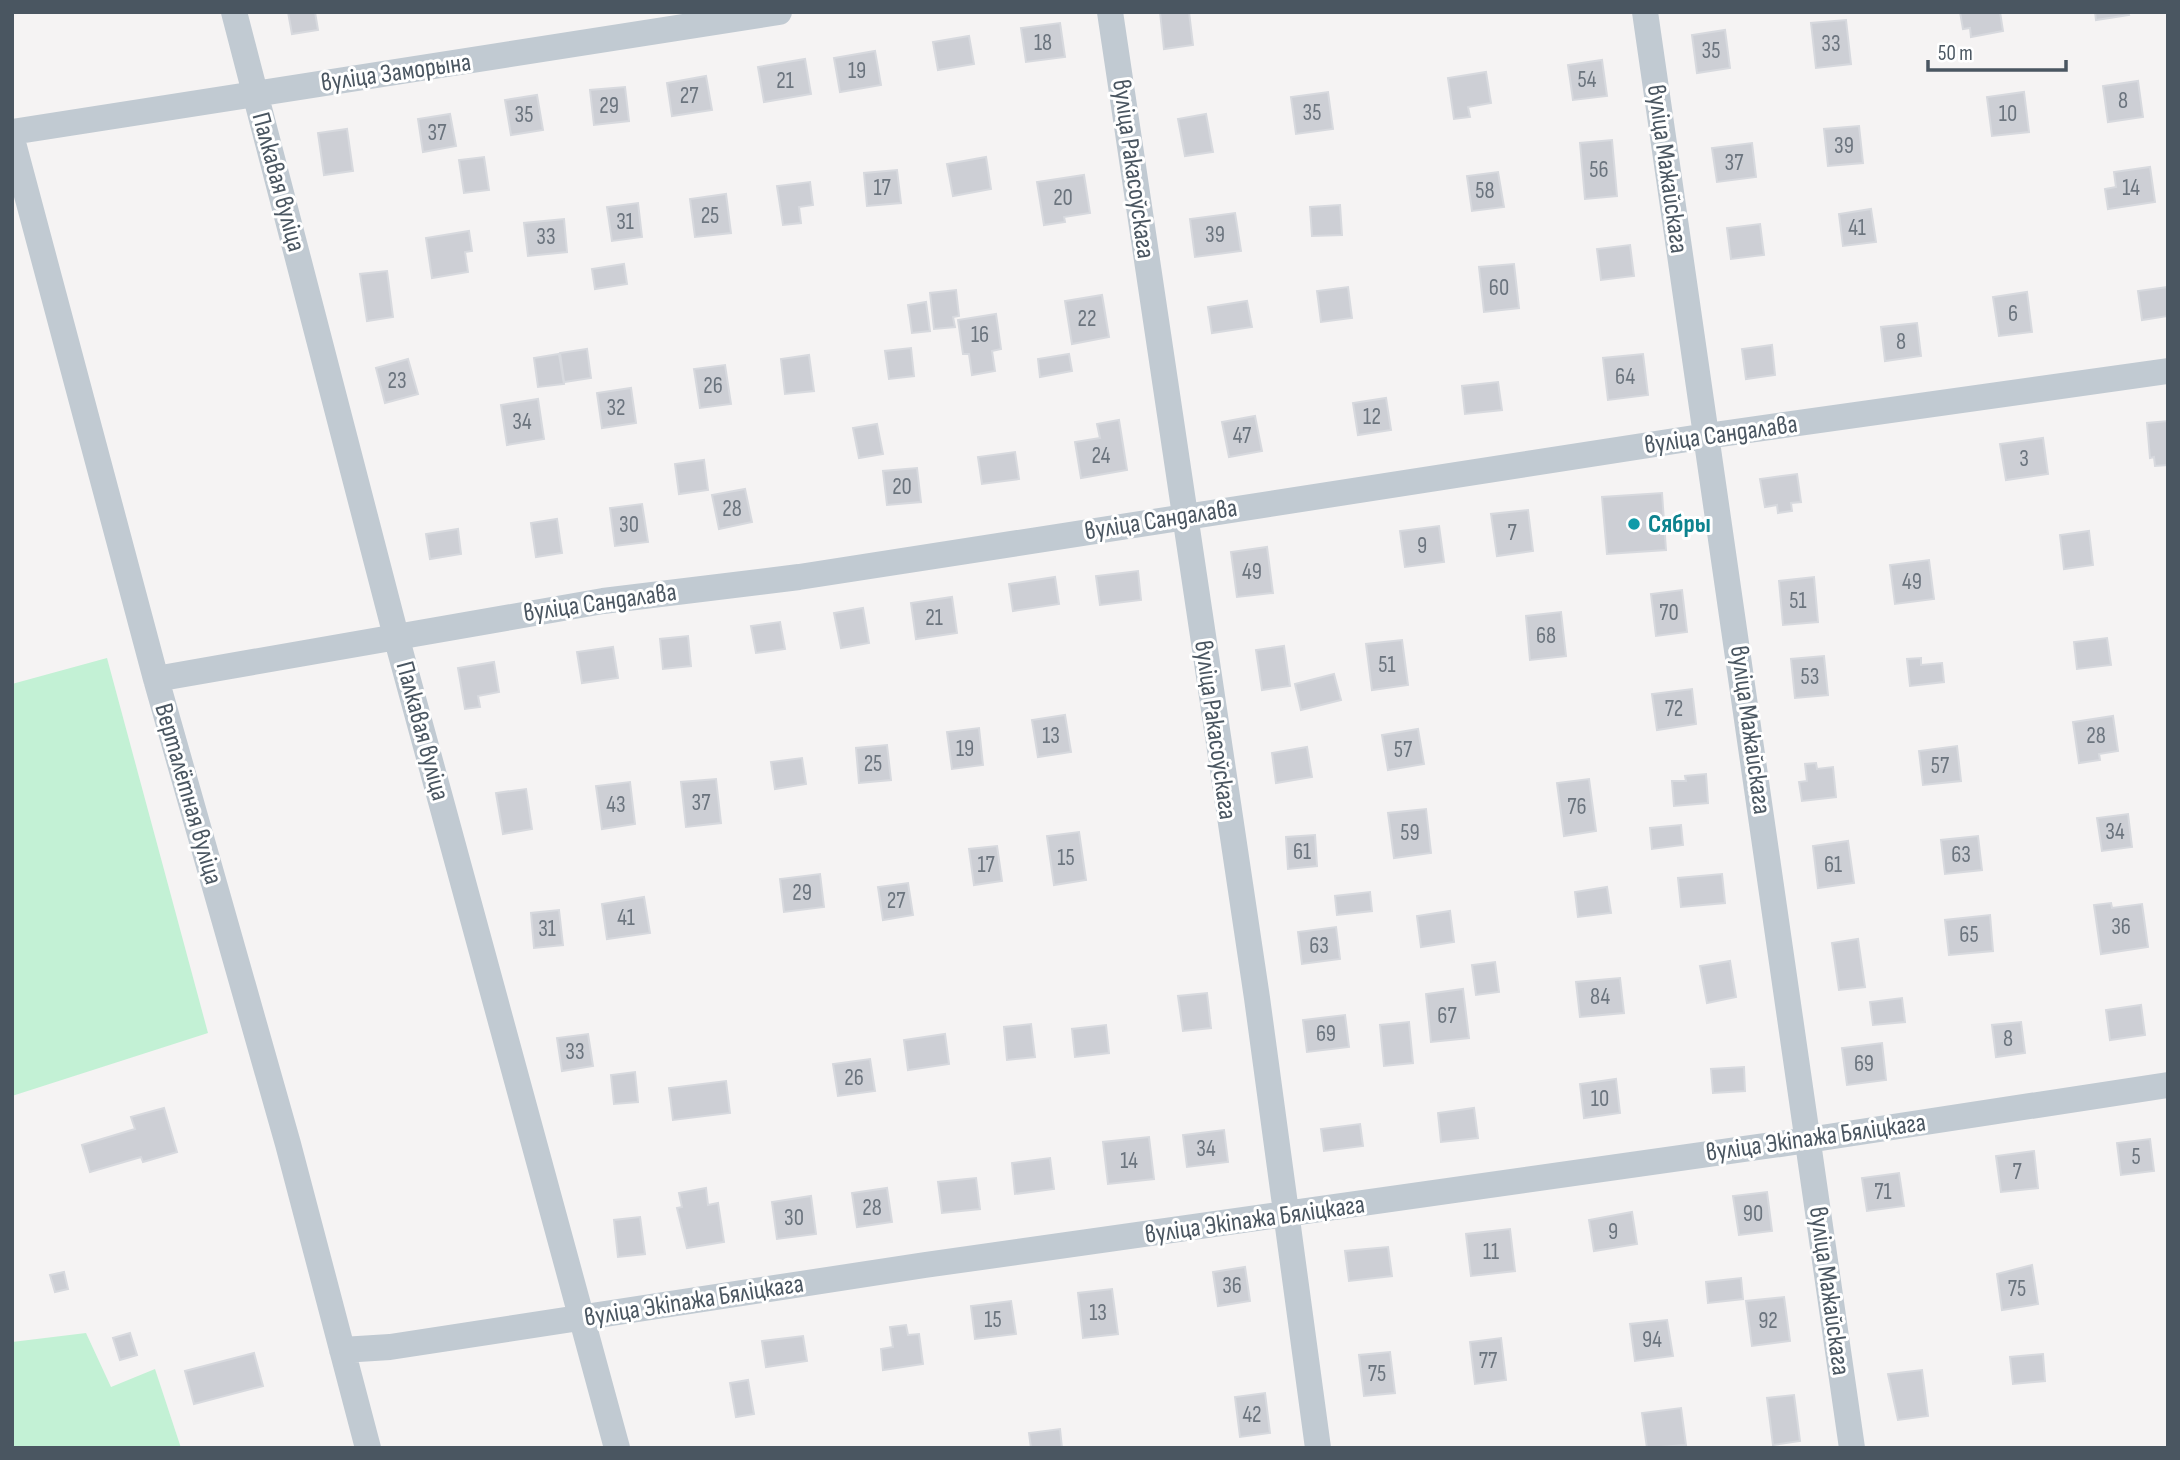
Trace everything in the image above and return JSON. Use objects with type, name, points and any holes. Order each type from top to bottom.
[{"type":"street","name":"Палкавая вуліца","points":[[234,12],[396,636],[617,1448]]},
{"type":"street","name":"вуліца Заморына","points":[[12,132],[779,12]]},
{"type":"street","name":"вуліца Ракасоўскага","points":[[1110,12],[1287,1216],[1318,1448]]},
{"type":"street","name":"вуліца Мажайскага","points":[[1645,12],[1852,1448]]},
{"type":"street","name":"Верталётная вуліца","points":[[12,139],[156,679],[284,1131],[368,1448]]},
{"type":"street","name":"вуліца Сандалава","points":[[156,679],[603,601],[799,577],[1707,436],[2168,371]]},
{"type":"street","name":"вуліца Экіпажа Бяліцкага","points":[[342,1350],[390,1347],[911,1267],[1287,1216],[2168,1085]]},
{"type":"green space","points":[[107,658],[208,1033],[12,1096],[12,684]]},
{"type":"green space","points":[[86,1333],[111,1387],[155,1369],[181,1448],[12,1448],[12,1342]]},
{"type":"building","points":[[288,12],[315,12],[318,30],[292,34]]},
{"type":"building","points":[[1160,12],[1189,12],[1193,45],[1164,49]]},
{"type":"building","points":[[1960,12],[2000,12],[2003,31],[1971,37],[1970,28],[1963,29]]},
{"type":"building","points":[[2095,12],[2128,12],[2129,15],[2096,20]]},
{"type":"building","points":[[1846,20],[1851,64],[1816,68],[1811,23]]},
{"type":"building","points":[[1060,23],[1065,57],[1026,62],[1021,28]]},
{"type":"building","points":[[1725,30],[1730,68],[1697,73],[1692,35]]},
{"type":"building","points":[[969,36],[974,64],[938,70],[933,42]]},
{"type":"building","points":[[875,51],[881,85],[840,92],[834,58]]},
{"type":"building","points":[[805,59],[811,94],[764,102],[758,67]]},
{"type":"building","points":[[1602,60],[1607,96],[1573,100],[1568,65]]},
{"type":"building","points":[[1486,72],[1491,103],[1468,107],[1470,117],[1454,119],[1448,78]]},
{"type":"building","points":[[706,76],[712,110],[672,116],[667,83]]},
{"type":"building","points":[[2138,81],[2143,117],[2108,122],[2103,86]]},
{"type":"building","points":[[625,87],[629,121],[594,125],[590,90]]},
{"type":"building","points":[[1328,92],[1333,129],[1296,134],[1291,97]]},
{"type":"building","points":[[2024,92],[2029,132],[1992,136],[1987,97]]},
{"type":"building","points":[[537,95],[543,130],[511,135],[505,100]]},
{"type":"building","points":[[450,114],[456,146],[423,152],[418,119]]},
{"type":"building","points":[[1206,114],[1213,152],[1185,156],[1178,119]]},
{"type":"building","points":[[1859,126],[1863,163],[1828,166],[1824,129]]},
{"type":"building","points":[[347,129],[353,171],[324,175],[318,133]]},
{"type":"building","points":[[1612,140],[1617,196],[1585,199],[1580,143]]},
{"type":"building","points":[[1752,143],[1756,177],[1717,182],[1712,148]]},
{"type":"building","points":[[484,157],[489,190],[464,193],[459,160]]},
{"type":"building","points":[[986,157],[991,189],[953,196],[947,164]]},
{"type":"building","points":[[2150,167],[2155,202],[2108,209],[2105,189],[2116,187],[2114,172]]},
{"type":"building","points":[[897,170],[901,203],[867,206],[864,173]]},
{"type":"building","points":[[1498,172],[1504,207],[1472,211],[1467,176]]},
{"type":"building","points":[[1084,175],[1090,213],[1064,217],[1065,222],[1044,225],[1037,182]]},
{"type":"building","points":[[810,182],[813,205],[799,207],[801,223],[783,225],[777,186]]},
{"type":"building","points":[[726,194],[731,233],[695,237],[690,199]]},
{"type":"building","points":[[638,203],[642,237],[612,241],[607,207]]},
{"type":"building","points":[[1340,205],[1342,235],[1312,236],[1310,207]]},
{"type":"building","points":[[1871,209],[1876,242],[1843,246],[1839,214]]},
{"type":"building","points":[[1235,213],[1241,251],[1195,257],[1190,219]]},
{"type":"building","points":[[564,219],[567,252],[528,256],[524,223]]},
{"type":"building","points":[[1760,224],[1764,255],[1731,259],[1727,228]]},
{"type":"building","points":[[469,231],[472,251],[465,252],[468,272],[432,278],[426,238]]},
{"type":"building","points":[[1630,245],[1634,276],[1601,280],[1597,249]]},
{"type":"building","points":[[624,264],[627,284],[595,289],[592,269]]},
{"type":"building","points":[[1514,264],[1519,308],[1484,312],[1479,267]]},
{"type":"building","points":[[387,271],[393,317],[367,321],[360,274]]},
{"type":"building","points":[[1348,287],[1352,318],[1321,322],[1317,291]]},
{"type":"building","points":[[2168,287],[2168,316],[2142,320],[2138,291]]},
{"type":"building","points":[[956,290],[959,316],[953,317],[955,327],[934,329],[930,293]]},
{"type":"building","points":[[2027,292],[2032,332],[1999,336],[1993,297]]},
{"type":"building","points":[[1102,295],[1109,337],[1072,344],[1065,301]]},
{"type":"building","points":[[1247,301],[1252,327],[1212,333],[1208,307]]},
{"type":"building","points":[[926,302],[930,331],[912,333],[908,305]]},
{"type":"building","points":[[996,314],[1001,349],[992,351],[995,371],[972,375],[969,354],[963,354],[958,320]]},
{"type":"building","points":[[1917,323],[1921,356],[1885,361],[1881,327]]},
{"type":"building","points":[[1772,345],[1775,375],[1746,379],[1742,349]]},
{"type":"building","points":[[911,348],[914,376],[889,379],[885,351]]},
{"type":"building","points":[[587,349],[591,378],[564,382],[560,353]]},
{"type":"building","points":[[559,354],[564,384],[538,387],[534,358]]},
{"type":"building","points":[[1069,354],[1072,371],[1040,377],[1038,359]]},
{"type":"building","points":[[1643,354],[1648,395],[1608,400],[1603,358]]},
{"type":"building","points":[[809,355],[814,391],[785,394],[781,359]]},
{"type":"building","points":[[408,359],[418,394],[385,403],[376,368]]},
{"type":"building","points":[[725,365],[731,404],[700,408],[694,369]]},
{"type":"building","points":[[1498,382],[1502,410],[1465,414],[1462,386]]},
{"type":"building","points":[[631,388],[636,423],[602,428],[597,393]]},
{"type":"building","points":[[1386,398],[1391,430],[1358,435],[1353,403]]},
{"type":"building","points":[[538,399],[544,439],[507,445],[501,405]]},
{"type":"building","points":[[1255,416],[1262,451],[1229,457],[1222,422]]},
{"type":"building","points":[[1119,420],[1127,470],[1081,478],[1075,442],[1100,438],[1097,424]]},
{"type":"building","points":[[2168,421],[2168,465],[2155,466],[2154,457],[2150,458],[2147,423]]},
{"type":"building","points":[[877,424],[883,454],[859,458],[853,428]]},
{"type":"building","points":[[2043,438],[2048,474],[2006,480],[2000,444]]},
{"type":"building","points":[[1015,452],[1019,479],[982,484],[978,457]]},
{"type":"building","points":[[704,460],[708,490],[679,494],[675,464]]},
{"type":"building","points":[[917,468],[921,502],[887,505],[883,471]]},
{"type":"building","points":[[1797,474],[1801,502],[1791,503],[1792,511],[1778,513],[1777,505],[1765,507],[1760,479]]},
{"type":"building","points":[[745,489],[752,522],[719,529],[712,495]]},
{"type":"building","name":"Сябры","points":[[1662,493],[1666,550],[1607,554],[1602,497]]},
{"type":"building","points":[[642,504],[648,542],[615,546],[610,508]]},
{"type":"building","points":[[1528,510],[1533,551],[1497,556],[1491,514]]},
{"type":"building","points":[[557,519],[562,553],[536,557],[531,523]]},
{"type":"building","points":[[1439,526],[1444,562],[1405,567],[1400,531]]},
{"type":"building","points":[[458,529],[461,554],[430,559],[426,534]]},
{"type":"building","points":[[2089,531],[2093,565],[2064,569],[2060,535]]},
{"type":"building","points":[[1267,547],[1273,593],[1237,597],[1231,552]]},
{"type":"building","points":[[1929,560],[1934,599],[1895,604],[1890,565]]},
{"type":"building","points":[[1138,571],[1141,600],[1100,605],[1096,576]]},
{"type":"building","points":[[1055,577],[1059,604],[1013,611],[1009,584]]},
{"type":"building","points":[[1814,577],[1818,622],[1783,625],[1779,581]]},
{"type":"building","points":[[1682,590],[1687,632],[1656,636],[1651,594]]},
{"type":"building","points":[[952,597],[957,633],[916,639],[911,603]]},
{"type":"building","points":[[863,608],[869,643],[841,648],[834,613]]},
{"type":"building","points":[[1561,612],[1566,656],[1530,660],[1526,616]]},
{"type":"building","points":[[780,622],[785,649],[756,653],[751,626]]},
{"type":"building","points":[[688,636],[691,666],[663,669],[660,639]]},
{"type":"building","points":[[2107,638],[2111,665],[2077,669],[2074,642]]},
{"type":"building","points":[[1402,640],[1408,685],[1372,690],[1366,644]]},
{"type":"building","points":[[1284,646],[1290,686],[1262,690],[1256,650]]},
{"type":"building","points":[[613,647],[618,678],[582,683],[577,652]]},
{"type":"building","points":[[1824,656],[1828,695],[1795,698],[1791,659]]},
{"type":"building","points":[[1921,658],[1921,665],[1942,663],[1944,682],[1910,686],[1907,659]]},
{"type":"building","points":[[494,662],[499,692],[478,696],[480,707],[465,709],[458,668]]},
{"type":"building","points":[[1334,674],[1341,700],[1301,710],[1295,684]]},
{"type":"building","points":[[1692,689],[1696,724],[1657,730],[1652,694]]},
{"type":"building","points":[[1065,715],[1071,752],[1038,757],[1032,720]]},
{"type":"building","points":[[2113,716],[2118,751],[2099,754],[2100,760],[2079,763],[2073,722]]},
{"type":"building","points":[[979,728],[983,765],[952,769],[947,732]]},
{"type":"building","points":[[1418,729],[1424,764],[1388,770],[1382,735]]},
{"type":"building","points":[[887,745],[891,780],[859,783],[856,748]]},
{"type":"building","points":[[1957,746],[1961,781],[1923,785],[1919,751]]},
{"type":"building","points":[[1307,747],[1312,777],[1276,783],[1272,753]]},
{"type":"building","points":[[802,758],[806,784],[775,789],[771,762]]},
{"type":"building","points":[[1816,763],[1817,769],[1833,767],[1836,797],[1802,801],[1799,782],[1807,781],[1805,764]]},
{"type":"building","points":[[1706,774],[1708,803],[1674,806],[1672,781],[1686,781],[1685,776]]},
{"type":"building","points":[[716,779],[721,823],[686,827],[681,782]]},
{"type":"building","points":[[1589,779],[1596,831],[1564,836],[1557,783]]},
{"type":"building","points":[[630,782],[635,824],[602,829],[596,786]]},
{"type":"building","points":[[526,789],[532,829],[503,834],[496,793]]},
{"type":"building","points":[[1426,809],[1431,853],[1394,858],[1388,813]]},
{"type":"building","points":[[2128,814],[2132,847],[2102,851],[2097,818]]},
{"type":"building","points":[[1681,825],[1683,845],[1652,849],[1650,828]]},
{"type":"building","points":[[1079,832],[1086,880],[1054,885],[1047,836]]},
{"type":"building","points":[[1315,835],[1317,866],[1288,869],[1286,837]]},
{"type":"building","points":[[1978,836],[1982,870],[1945,874],[1941,840]]},
{"type":"building","points":[[1848,841],[1854,883],[1818,888],[1813,846]]},
{"type":"building","points":[[997,846],[1002,881],[974,885],[969,849]]},
{"type":"building","points":[[820,874],[824,907],[784,912],[780,879]]},
{"type":"building","points":[[1722,874],[1725,903],[1681,907],[1678,878]]},
{"type":"building","points":[[908,883],[913,915],[883,920],[878,887]]},
{"type":"building","points":[[1607,887],[1611,913],[1578,917],[1575,892]]},
{"type":"building","points":[[1370,892],[1372,911],[1337,915],[1335,896]]},
{"type":"building","points":[[644,897],[650,933],[607,939],[602,904]]},
{"type":"building","points":[[2111,903],[2112,908],[2142,904],[2148,947],[2101,954],[2094,905]]},
{"type":"building","points":[[559,910],[563,945],[534,948],[531,913]]},
{"type":"building","points":[[1450,911],[1454,942],[1421,947],[1417,916]]},
{"type":"building","points":[[1990,915],[1993,951],[1949,955],[1945,920]]},
{"type":"building","points":[[1336,927],[1340,959],[1302,964],[1298,932]]},
{"type":"building","points":[[1858,939],[1865,987],[1839,990],[1832,943]]},
{"type":"building","points":[[1730,961],[1736,997],[1707,1003],[1700,966]]},
{"type":"building","points":[[1495,962],[1499,992],[1476,995],[1472,965]]},
{"type":"building","points":[[1620,978],[1624,1013],[1580,1017],[1576,982]]},
{"type":"building","points":[[1463,989],[1469,1038],[1431,1042],[1426,994]]},
{"type":"building","points":[[1207,993],[1211,1028],[1183,1031],[1178,996]]},
{"type":"building","points":[[1902,998],[1905,1022],[1873,1025],[1870,1002]]},
{"type":"building","points":[[2141,1005],[2145,1035],[2110,1040],[2106,1010]]},
{"type":"building","points":[[1345,1015],[1349,1047],[1307,1052],[1303,1020]]},
{"type":"building","points":[[1409,1022],[1413,1063],[1384,1066],[1380,1025]]},
{"type":"building","points":[[2021,1022],[2025,1053],[1996,1057],[1992,1025]]},
{"type":"building","points":[[1031,1024],[1035,1057],[1007,1060],[1004,1027]]},
{"type":"building","points":[[1106,1025],[1109,1053],[1075,1057],[1072,1029]]},
{"type":"building","points":[[588,1034],[593,1066],[562,1071],[557,1038]]},
{"type":"building","points":[[945,1034],[949,1064],[908,1070],[904,1040]]},
{"type":"building","points":[[1882,1043],[1886,1080],[1847,1085],[1842,1048]]},
{"type":"building","points":[[870,1059],[875,1091],[838,1096],[833,1064]]},
{"type":"building","points":[[1744,1067],[1745,1091],[1713,1093],[1711,1069]]},
{"type":"building","points":[[635,1072],[638,1102],[614,1104],[611,1075]]},
{"type":"building","points":[[1616,1079],[1620,1113],[1584,1118],[1580,1084]]},
{"type":"building","points":[[726,1081],[730,1113],[673,1120],[669,1088]]},
{"type":"building","points":[[164,1108],[177,1152],[143,1162],[141,1157],[90,1172],[82,1145],[135,1129],[131,1117]]},
{"type":"building","points":[[1474,1108],[1478,1138],[1441,1142],[1438,1113]]},
{"type":"building","points":[[1360,1124],[1363,1146],[1324,1151],[1321,1129]]},
{"type":"building","points":[[1224,1130],[1228,1162],[1187,1167],[1183,1135]]},
{"type":"building","points":[[1149,1137],[1154,1179],[1108,1184],[1103,1142]]},
{"type":"building","points":[[2150,1139],[2154,1171],[2121,1175],[2117,1143]]},
{"type":"building","points":[[2034,1151],[2038,1188],[2001,1192],[1996,1156]]},
{"type":"building","points":[[1050,1158],[1054,1189],[1015,1194],[1012,1163]]},
{"type":"building","points":[[1899,1173],[1904,1206],[1867,1211],[1862,1178]]},
{"type":"building","points":[[976,1178],[980,1209],[942,1213],[938,1182]]},
{"type":"building","points":[[706,1188],[708,1205],[718,1203],[724,1242],[687,1248],[677,1208],[682,1207],[679,1193]]},
{"type":"building","points":[[887,1188],[892,1222],[857,1227],[852,1193]]},
{"type":"building","points":[[1767,1192],[1772,1231],[1739,1235],[1733,1196]]},
{"type":"building","points":[[811,1196],[816,1234],[777,1239],[772,1202]]},
{"type":"building","points":[[1632,1212],[1637,1244],[1594,1251],[1589,1220]]},
{"type":"building","points":[[640,1217],[645,1254],[618,1257],[614,1220]]},
{"type":"building","points":[[1510,1229],[1515,1271],[1471,1276],[1466,1234]]},
{"type":"building","points":[[1388,1247],[1392,1276],[1349,1281],[1345,1251]]},
{"type":"building","points":[[2032,1265],[2038,1304],[2002,1310],[1997,1274]]},
{"type":"building","points":[[1245,1267],[1250,1301],[1218,1306],[1213,1272]]},
{"type":"building","points":[[64,1272],[68,1289],[55,1292],[50,1275]]},
{"type":"building","points":[[1741,1278],[1743,1299],[1708,1303],[1706,1282]]},
{"type":"building","points":[[1112,1289],[1118,1334],[1083,1338],[1078,1293]]},
{"type":"building","points":[[1784,1297],[1790,1341],[1752,1346],[1746,1301]]},
{"type":"building","points":[[1011,1301],[1016,1334],[975,1339],[971,1306]]},
{"type":"building","points":[[1667,1320],[1673,1356],[1635,1361],[1630,1324]]},
{"type":"building","points":[[906,1325],[908,1335],[919,1334],[923,1364],[883,1370],[881,1349],[893,1347],[890,1327]]},
{"type":"building","points":[[130,1333],[137,1355],[120,1360],[113,1338]]},
{"type":"building","points":[[803,1336],[807,1361],[766,1367],[762,1341]]},
{"type":"building","points":[[1501,1338],[1506,1380],[1475,1384],[1470,1342]]},
{"type":"building","points":[[1390,1352],[1395,1393],[1364,1396],[1359,1355]]},
{"type":"building","points":[[254,1353],[263,1386],[194,1404],[185,1371]]},
{"type":"building","points":[[2043,1354],[2045,1381],[2013,1384],[2010,1357]]},
{"type":"building","points":[[1922,1370],[1928,1416],[1898,1420],[1888,1374]]},
{"type":"building","points":[[748,1380],[754,1414],[736,1417],[730,1383]]},
{"type":"building","points":[[1265,1393],[1270,1433],[1240,1437],[1235,1397]]},
{"type":"building","points":[[1794,1395],[1800,1441],[1773,1445],[1767,1398]]},
{"type":"building","points":[[1681,1408],[1686,1445],[1647,1448],[1642,1413]]},
{"type":"building","points":[[1060,1429],[1062,1448],[1031,1448],[1029,1433]]},
{"type":"place","name":"Сябры","points":[[1634,524]]}]
